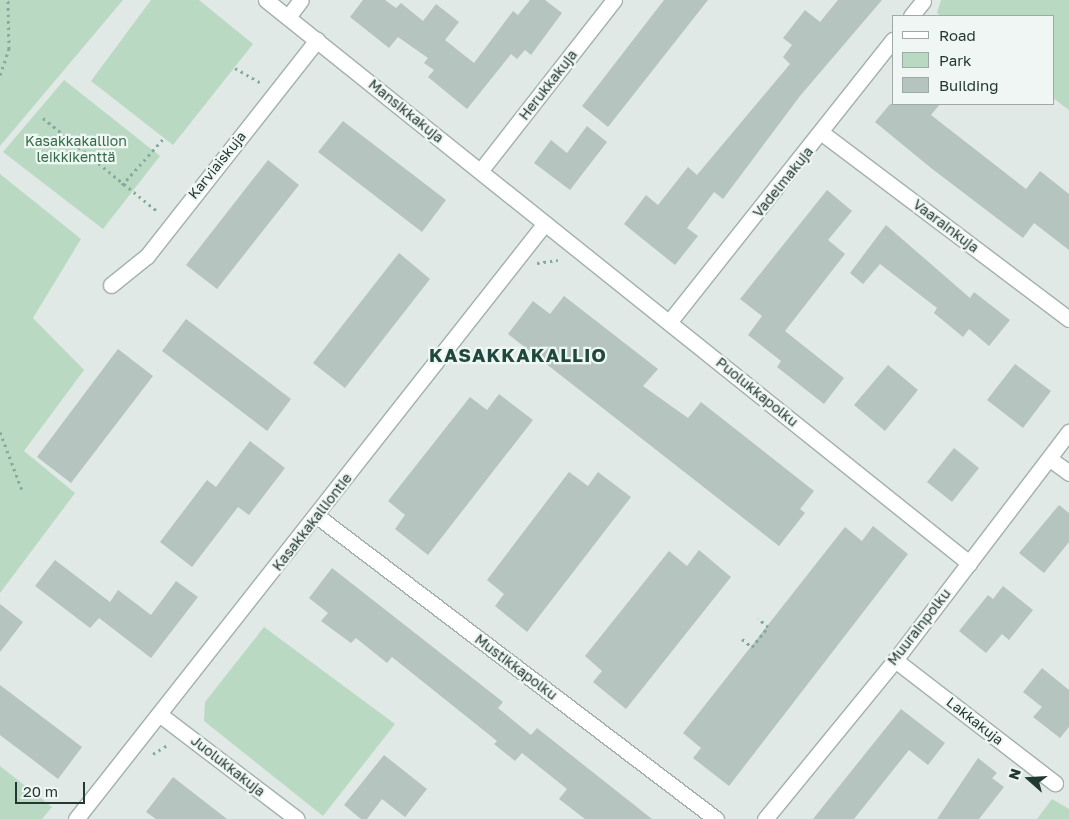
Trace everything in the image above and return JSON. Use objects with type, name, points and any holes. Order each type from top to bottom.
[{"type":"street","name":"Mansikkakuja","points":[[266,0],[545,223]]},
{"type":"street","points":[[288,17],[301,0]]},
{"type":"street","name":"Herukkakuja","points":[[481,170],[614,0]]},
{"type":"street","points":[[912,15],[923,1]]},
{"type":"street","name":"Karviaiskuja","points":[[111,285],[147,256],[317,40]]},
{"type":"street","name":"Vadelmakuja","points":[[670,321],[822,133],[892,41]]},
{"type":"street","name":"Vaarainkuja","points":[[822,133],[1069,319]]},
{"type":"street","name":"Puolukkapolku","points":[[545,223],[670,321],[969,563]]},
{"type":"street","name":"Kasakkakalliontie","points":[[76,819],[317,516],[545,223]]},
{"type":"street","name":"Muurainpolku","points":[[765,819],[895,660],[1069,432]]},
{"type":"street","points":[[1050,459],[1069,473]]},
{"type":"street","name":"Mustikkapolku","points":[[317,516],[716,819]]},
{"type":"street","name":"Lakkakuja","points":[[895,660],[1055,783]]},
{"type":"street","name":"Juolukkakuja","points":[[160,714],[297,819]]},
{"type":"path","points":[[0,75],[9,49],[8,0]]},
{"type":"path","points":[[235,68],[276,92]]},
{"type":"path","points":[[44,118],[122,185],[172,222]]},
{"type":"path","points":[[122,185],[164,138]]},
{"type":"path","points":[[0,432],[22,490]]},
{"type":"path","points":[[742,638],[752,647],[768,627],[758,618]]},
{"type":"green space","points":[[0,0],[123,0],[0,146]]},
{"type":"green space","points":[[151,0],[199,0],[253,44],[173,145],[91,81]]},
{"type":"green space","points":[[941,0],[1069,0],[1069,110],[1054,99],[1054,15],[940,15],[937,13]]},
{"type":"green space","name":"Kasakkakallion leikkikenttä","points":[[64,80],[160,156],[103,229],[3,152]]},
{"type":"green space","points":[[0,174],[81,239],[33,318],[84,370],[24,451],[75,493],[0,593]]},
{"type":"green space","points":[[264,627],[395,724],[323,816],[204,721],[205,702]]},
{"type":"green space","points":[[0,766],[52,807],[42,819],[0,819]]},
{"type":"green space","points":[[1052,799],[1069,809],[1069,819],[1037,819]]},
{"type":"building","points":[[363,0],[385,0],[396,8],[401,3],[423,21],[436,4],[459,22],[445,40],[474,63],[513,11],[518,15],[530,0],[545,0],[562,13],[531,55],[525,50],[517,59],[511,54],[467,109],[428,77],[434,70],[424,63],[428,58],[398,37],[389,48],[350,17]]},
{"type":"building","points":[[664,0],[708,0],[608,127],[582,106]]},
{"type":"building","points":[[838,0],[882,0],[800,96],[723,199],[714,192],[687,228],[698,236],[675,265],[624,224],[646,195],[658,205],[688,167],[697,175],[790,64],[783,57],[792,45],[783,38],[805,10],[820,22]]},
{"type":"building","points":[[890,104],[939,105],[931,115],[1026,189],[1040,171],[1069,194],[1069,250],[1034,223],[1023,238],[931,168],[875,122]]},
{"type":"building","points":[[343,121],[446,200],[422,232],[318,152]]},
{"type":"building","points":[[587,126],[607,142],[570,190],[534,163],[551,140],[567,153]]},
{"type":"building","points":[[268,160],[299,185],[217,289],[186,265]]},
{"type":"building","points":[[827,190],[852,211],[828,240],[845,254],[785,331],[844,378],[824,404],[777,367],[781,361],[748,335],[762,316],[740,299]]},
{"type":"building","points":[[886,225],[970,298],[974,292],[1010,320],[989,346],[969,329],[963,337],[934,313],[937,308],[880,264],[863,284],[850,273]]},
{"type":"building","points":[[399,253],[430,279],[345,388],[313,363]]},
{"type":"building","points":[[564,296],[658,369],[643,386],[688,418],[701,402],[814,491],[800,509],[805,513],[779,546],[508,334],[533,301],[550,314]]},
{"type":"building","points":[[186,319],[291,399],[267,431],[162,351]]},
{"type":"building","points":[[118,349],[153,376],[71,483],[37,457]]},
{"type":"building","points":[[1015,364],[1051,391],[1023,428],[987,400]]},
{"type":"building","points":[[888,365],[918,390],[885,431],[854,405]]},
{"type":"building","points":[[499,394],[533,420],[428,555],[395,529],[405,515],[388,501],[470,397],[487,410]]},
{"type":"building","points":[[250,441],[285,468],[249,515],[238,507],[192,567],[160,542],[207,480],[216,487]]},
{"type":"building","points":[[954,448],[979,468],[952,502],[927,482]]},
{"type":"building","points":[[569,472],[588,486],[598,472],[631,497],[527,632],[495,606],[504,594],[487,580]]},
{"type":"building","points":[[1059,505],[1069,513],[1069,542],[1044,573],[1019,553]]},
{"type":"building","points":[[873,526],[908,554],[729,786],[693,758],[701,748],[683,733],[845,527],[862,541]]},
{"type":"building","points":[[699,550],[731,577],[626,709],[593,682],[602,671],[585,656],[669,551],[687,566]]},
{"type":"building","points":[[55,560],[110,602],[118,590],[151,615],[176,581],[198,597],[151,658],[99,618],[90,628],[35,586]]},
{"type":"building","points":[[332,568],[503,702],[498,708],[531,735],[537,728],[652,819],[585,819],[559,799],[567,789],[522,753],[515,761],[494,744],[497,741],[392,657],[387,663],[356,638],[351,643],[321,621],[328,613],[309,598]]},
{"type":"building","points":[[1003,586],[1033,610],[1009,640],[1002,634],[986,653],[959,631],[988,595],[993,599]]},
{"type":"building","points":[[0,604],[23,622],[0,652]]},
{"type":"building","points":[[1042,668],[1069,690],[1069,727],[1060,738],[1033,717],[1042,707],[1023,692]]},
{"type":"building","points":[[0,685],[82,747],[58,779],[0,735]]},
{"type":"building","points":[[901,709],[945,743],[928,765],[909,750],[854,819],[813,819]]},
{"type":"building","points":[[384,755],[427,789],[405,817],[382,799],[367,819],[361,819],[344,805]]},
{"type":"building","points":[[978,758],[997,773],[992,778],[1004,787],[979,819],[937,819]]},
{"type":"building","points":[[173,777],[227,819],[156,819],[146,812]]},
{"type":"district","name":"KASAKKAKALLIO","points":[[518,355]]}]
